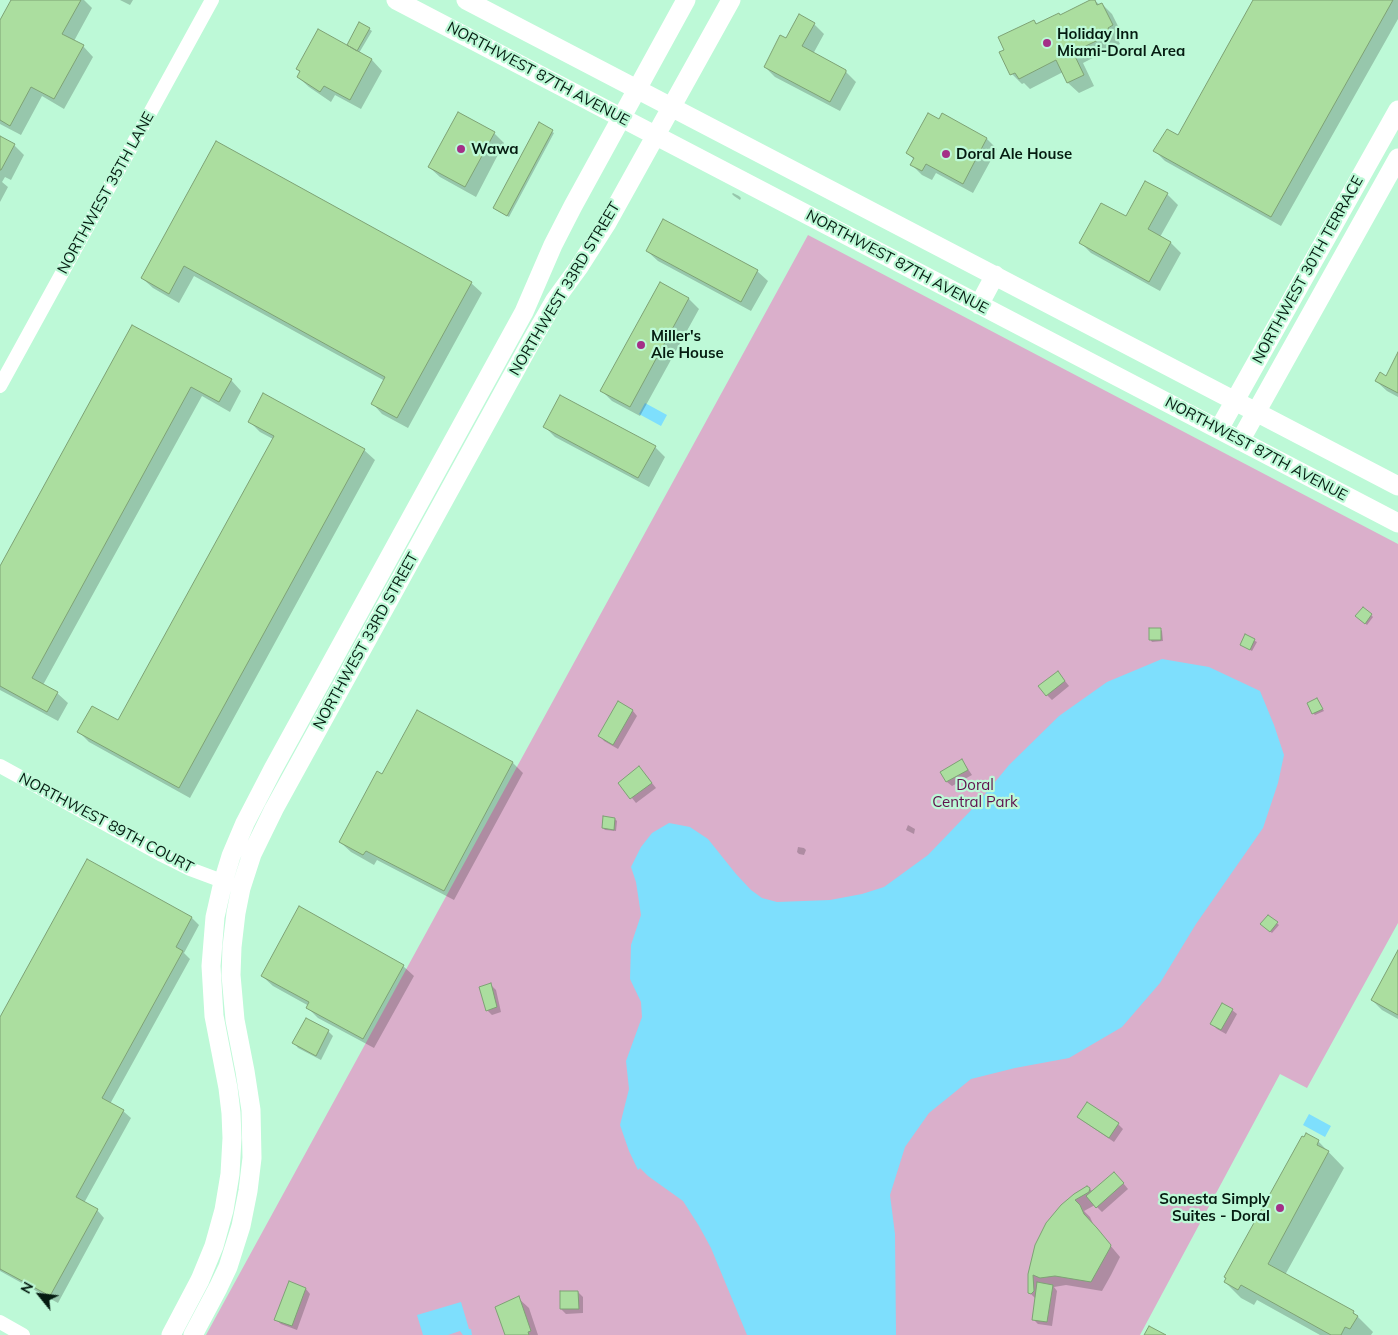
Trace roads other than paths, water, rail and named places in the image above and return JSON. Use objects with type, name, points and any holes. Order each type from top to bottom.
[{"type":"street","name":"NORTHWEST 35TH LANE","points":[[0,386],[212,0]]},
{"type":"street","name":"NORTHWEST 87TH AVENUE","points":[[396,0],[1398,523]]},
{"type":"street","points":[[466,0],[1398,486]]},
{"type":"street","name":"NORTHWEST 33RD STREET","points":[[170,1335],[197,1286],[214,1246],[224,1210],[230,1174],[232,1138],[230,1107],[216,1028],[211,978],[216,916],[231,856],[248,817],[524,312],[560,230],[686,0]]},
{"type":"street","name":"NORTHWEST 33RD STREET","points":[[193,1335],[230,1261],[241,1226],[248,1191],[252,1158],[251,1110],[235,1025],[231,988],[235,919],[252,854],[263,830],[367,639],[536,333],[555,300],[580,267],[598,238],[731,0]]},
{"type":"street","name":"NORTHWEST 30TH TERRACE","points":[[1219,430],[1398,110]]},
{"type":"street","name":"NORTHWEST 30TH TERRACE","points":[[1240,441],[1398,158]]},
{"type":"street","points":[[1317,253],[1338,265]]},
{"type":"street","points":[[979,305],[995,275]]},
{"type":"street","points":[[342,644],[354,640],[367,639],[362,630],[366,601]]},
{"type":"street","name":"NORTHWEST 89TH COURT","points":[[0,766],[162,855],[223,882],[242,888]]},
{"type":"street","points":[[0,1322],[23,1335]]},
{"type":"water","points":[[645,403],[667,415],[661,426],[639,414]]},
{"type":"water","points":[[1162,659],[1209,667],[1260,691],[1284,755],[1278,783],[1263,828],[1196,924],[1160,983],[1122,1027],[1069,1058],[1015,1068],[971,1079],[929,1113],[905,1147],[890,1195],[895,1234],[896,1335],[747,1335],[711,1248],[699,1226],[683,1201],[640,1168],[638,1170],[620,1125],[629,1089],[626,1061],[642,1017],[641,1002],[630,979],[631,945],[641,915],[636,882],[631,867],[641,847],[652,833],[669,823],[690,827],[708,839],[751,890],[762,898],[777,902],[830,900],[862,894],[884,887],[928,855],[976,805],[1009,765],[1059,716],[1107,682]]},
{"type":"water","points":[[1309,1114],[1331,1126],[1325,1137],[1303,1125]]},
{"type":"water","points":[[461,1302],[472,1335],[463,1335],[460,1331],[448,1335],[423,1335],[417,1315]]},
{"type":"place","name":"Holiday Inn Miami-Doral Area","points":[[1047,43]]},
{"type":"place","name":"Wawa","points":[[461,149]]},
{"type":"place","name":"Doral Ale House","points":[[946,154]]},
{"type":"place","name":"Miller's Ale House","points":[[641,345]]},
{"type":"place","name":"Sonesta Simply Suites - Doral","points":[[1280,1208]]},
{"type":"park label","name":"Doral Central Park","points":[[975,794]]}]
